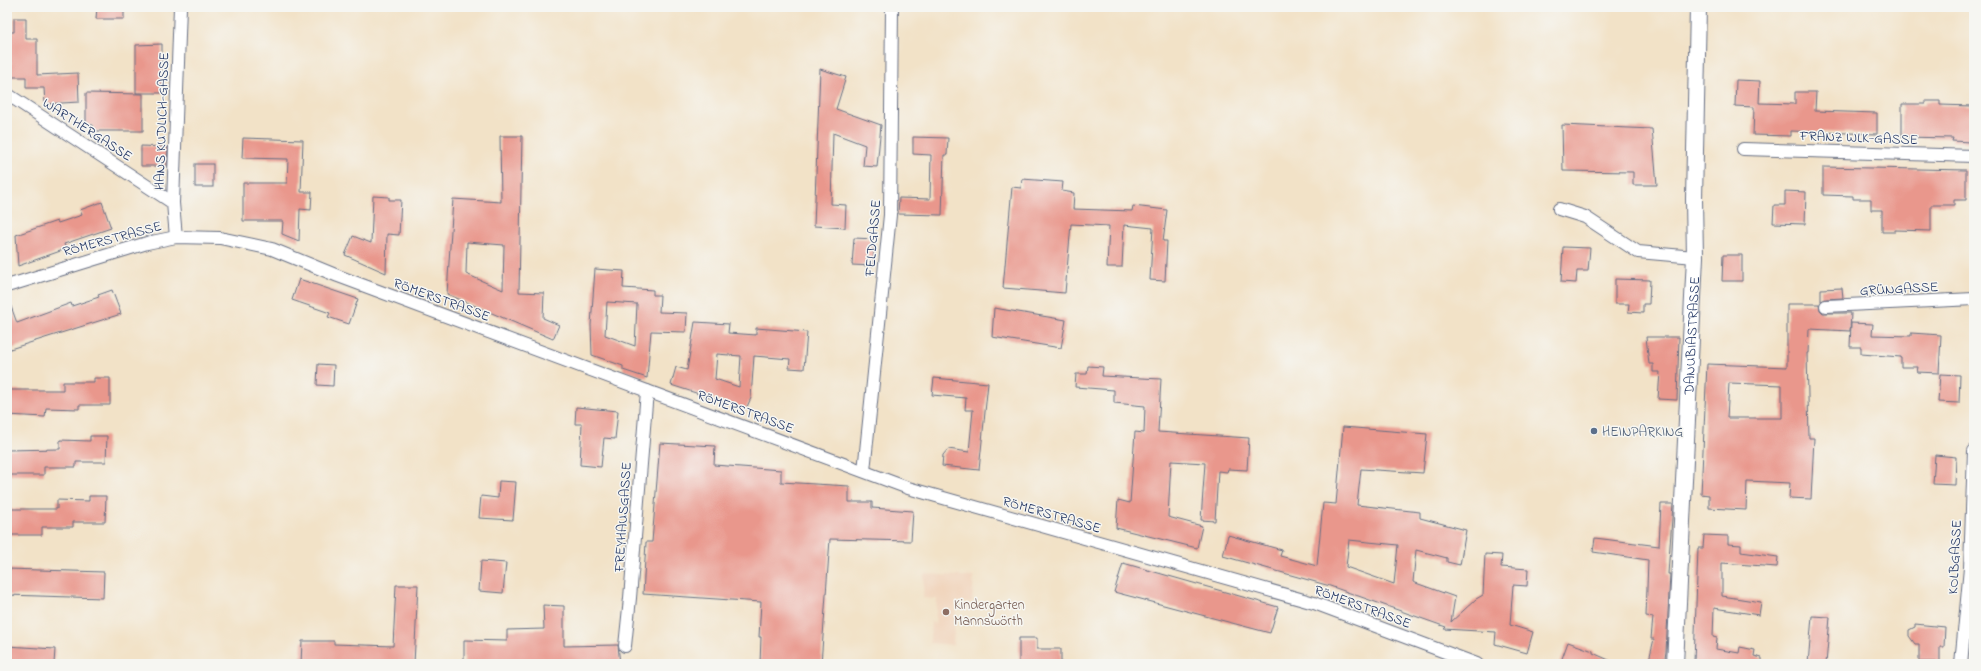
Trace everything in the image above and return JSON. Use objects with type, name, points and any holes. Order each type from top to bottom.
[{"type":"street","name":"HANS KUDLICH-GASSE","points":[[176,237],[174,203],[180,7]]},
{"type":"street","name":"FELDGASSE","points":[[864,471],[890,215],[892,7]]},
{"type":"street","name":"DANUBIASTRASSE","points":[[1675,664],[1695,257],[1694,199],[1698,7]]},
{"type":"street","name":"WARTHERGASSE","points":[[7,94],[174,203]]},
{"type":"street","name":"FRANZ WLK-GASSE","points":[[1743,148],[1974,156]]},
{"type":"street","points":[[1559,209],[1585,217],[1638,252],[1695,257]]},
{"type":"street","name":"RÖMERSTRASSE","points":[[7,286],[147,243],[176,237],[220,238],[272,249],[338,276],[908,488],[1314,603],[1477,664]]},
{"type":"street","name":"GRÜNGASSE","points":[[1826,306],[1974,299]]},
{"type":"street","name":"FREYHAUSGASSE","points":[[625,646],[647,391]]},
{"type":"street","name":"KOLBGASSE","points":[[1961,664],[1972,568],[1974,451]]},
{"type":"shaded area","name":"Kindergarten Mannswörth","points":[[924,574],[974,577],[972,602],[956,602],[953,645],[930,643],[931,622],[935,623],[937,599],[923,598]]},
{"type":"building","points":[[97,7],[124,7],[124,19],[96,19]]},
{"type":"building","points":[[14,18],[26,18],[26,39],[37,39],[37,75],[78,73],[79,102],[45,104],[44,88],[26,88],[26,77],[11,77],[11,61],[7,61],[7,32],[14,32]]},
{"type":"building","points":[[162,44],[162,93],[136,93],[136,45]]},
{"type":"building","points":[[820,69],[846,77],[836,109],[881,125],[877,167],[863,166],[865,145],[833,133],[831,204],[846,205],[845,228],[814,226]]},
{"type":"building","points":[[1736,80],[1760,81],[1759,103],[1795,104],[1795,92],[1816,92],[1815,111],[1877,113],[1877,134],[1791,131],[1791,136],[1753,135],[1754,107],[1735,106]]},
{"type":"building","points":[[86,93],[143,94],[143,131],[93,131],[93,125],[86,125]]},
{"type":"building","points":[[1925,101],[1940,101],[1940,105],[1972,106],[1971,142],[1952,141],[1953,138],[1902,137],[1902,104],[1925,104]]},
{"type":"building","points":[[1562,125],[1652,129],[1657,185],[1633,185],[1633,172],[1563,171]]},
{"type":"building","points":[[500,136],[522,136],[519,292],[544,293],[543,318],[559,325],[553,339],[447,294],[453,199],[501,202]],"holes":[[[467,242],[504,245],[503,290],[466,274]]]},
{"type":"building","points":[[913,137],[948,138],[947,155],[944,155],[942,215],[898,214],[899,198],[930,199],[931,155],[913,154]]},
{"type":"building","points":[[243,138],[303,140],[301,192],[312,192],[311,210],[300,209],[299,241],[282,234],[283,221],[243,221],[243,183],[287,183],[288,159],[242,158]]},
{"type":"building","points":[[141,146],[168,147],[167,166],[141,166]]},
{"type":"building","points":[[195,164],[213,164],[213,187],[195,187]]},
{"type":"building","points":[[1823,167],[1966,170],[1966,200],[1954,200],[1954,205],[1931,205],[1931,231],[1895,230],[1895,232],[1882,232],[1882,210],[1871,210],[1871,199],[1853,199],[1853,196],[1823,195]]},
{"type":"building","points":[[1022,179],[1063,182],[1062,191],[1074,193],[1073,209],[1132,211],[1133,206],[1167,210],[1163,241],[1167,241],[1165,281],[1150,280],[1153,228],[1124,225],[1122,267],[1107,267],[1109,226],[1071,224],[1065,293],[1003,288],[1012,187],[1021,188]]},
{"type":"building","points":[[1785,191],[1806,192],[1805,224],[1773,223],[1774,205],[1785,205]]},
{"type":"building","points":[[373,196],[389,197],[389,200],[401,200],[399,235],[387,234],[386,273],[345,255],[353,236],[371,243]]},
{"type":"building","points":[[102,202],[111,228],[64,244],[66,249],[18,266],[16,235],[57,221],[58,223],[82,215],[80,210]]},
{"type":"building","points":[[854,238],[875,239],[873,266],[852,265]]},
{"type":"building","points":[[1563,247],[1590,248],[1588,271],[1577,271],[1576,283],[1561,282]]},
{"type":"building","points":[[1723,255],[1742,255],[1742,281],[1722,281]]},
{"type":"building","points":[[595,269],[624,271],[623,288],[653,290],[653,295],[660,295],[659,312],[687,313],[686,332],[651,331],[647,378],[623,370],[623,366],[592,355],[591,325]],"holes":[[[607,302],[637,304],[635,346],[605,335]]]},
{"type":"building","points":[[299,279],[358,299],[349,324],[328,317],[330,313],[292,300]]},
{"type":"building","points":[[1615,279],[1650,280],[1649,304],[1643,304],[1643,313],[1628,312],[1629,304],[1615,304]]},
{"type":"building","points":[[1842,288],[1843,298],[1826,299],[1821,301],[1821,289]]},
{"type":"building","points":[[112,290],[121,314],[7,350],[7,301],[9,301],[17,323],[71,303],[72,306],[99,297],[98,295]]},
{"type":"building","points":[[1787,304],[1819,304],[1820,310],[1823,313],[1851,313],[1850,331],[1809,329],[1807,353],[1809,438],[1814,438],[1811,499],[1789,498],[1790,483],[1747,481],[1746,510],[1709,508],[1709,495],[1701,494],[1707,364],[1787,367]],"holes":[[[1729,383],[1782,385],[1782,418],[1727,418]]]},
{"type":"building","points":[[994,308],[1066,320],[1061,348],[992,337]]},
{"type":"building","points":[[695,322],[729,324],[728,333],[756,335],[756,328],[807,332],[804,369],[789,368],[790,359],[754,356],[751,398],[746,409],[671,385],[676,367],[687,370]],"holes":[[[717,354],[741,356],[739,387],[715,379]]]},
{"type":"building","points":[[1851,323],[1873,324],[1872,335],[1911,336],[1911,333],[1941,335],[1939,373],[1917,372],[1918,367],[1901,367],[1901,357],[1861,354],[1861,347],[1850,347]]},
{"type":"building","points":[[1646,337],[1679,337],[1677,400],[1658,399],[1660,372],[1653,372],[1653,364],[1649,364]]},
{"type":"building","points":[[318,364],[334,365],[333,386],[317,385]]},
{"type":"building","points":[[1088,366],[1103,367],[1102,376],[1161,379],[1158,432],[1249,438],[1247,470],[1228,469],[1227,472],[1218,471],[1215,521],[1201,520],[1205,463],[1171,461],[1168,517],[1202,526],[1197,548],[1116,528],[1118,500],[1130,503],[1135,432],[1144,433],[1145,406],[1114,403],[1114,390],[1075,387],[1076,374],[1087,374]]},
{"type":"building","points":[[1940,374],[1960,375],[1959,403],[1938,402]]},
{"type":"building","points":[[94,378],[110,378],[110,405],[79,405],[79,409],[46,408],[45,417],[7,415],[7,390],[63,390],[63,382],[94,382]]},
{"type":"building","points":[[934,378],[988,383],[979,470],[942,466],[943,455],[948,449],[969,452],[973,410],[965,410],[966,398],[932,395]]},
{"type":"building","points":[[576,407],[618,411],[615,439],[604,438],[601,467],[580,465],[582,424],[575,424]]},
{"type":"building","points":[[1343,427],[1427,434],[1423,473],[1361,469],[1357,505],[1420,512],[1420,518],[1466,530],[1460,565],[1447,562],[1447,558],[1416,550],[1413,582],[1455,597],[1451,622],[1476,599],[1483,595],[1485,554],[1502,555],[1501,567],[1528,569],[1527,586],[1513,585],[1510,625],[1533,632],[1527,653],[1495,644],[1496,632],[1444,629],[1446,627],[1330,586],[1223,556],[1228,535],[1282,550],[1280,556],[1317,566],[1323,503],[1336,504]],"holes":[[[1349,540],[1398,545],[1394,584],[1346,567]]]},
{"type":"building","points":[[90,436],[107,436],[106,462],[76,462],[76,467],[44,467],[44,475],[7,475],[7,450],[60,449],[60,440],[90,441]]},
{"type":"building","points":[[660,443],[715,446],[714,465],[781,470],[781,482],[849,486],[849,502],[872,502],[872,508],[913,511],[911,541],[830,539],[821,664],[760,664],[761,637],[759,637],[761,602],[643,594],[646,542],[652,542]]},
{"type":"building","points":[[1935,455],[1956,457],[1955,485],[1933,484]]},
{"type":"building","points":[[499,481],[516,482],[513,520],[479,518],[481,496],[498,498]]},
{"type":"building","points":[[89,496],[106,496],[105,522],[73,522],[73,527],[42,527],[42,535],[7,535],[7,509],[57,509],[57,500],[89,501]]},
{"type":"building","points":[[1661,504],[1673,504],[1668,574],[1670,574],[1666,652],[1664,664],[1648,664],[1654,639],[1651,639],[1653,617],[1646,616],[1648,560],[1593,552],[1595,538],[1659,546]]},
{"type":"building","points":[[1704,535],[1728,536],[1728,544],[1741,545],[1741,552],[1778,557],[1777,567],[1722,563],[1722,596],[1761,602],[1759,615],[1714,608],[1713,637],[1717,638],[1716,649],[1739,653],[1740,647],[1755,650],[1754,656],[1762,658],[1762,664],[1703,664],[1694,662],[1698,548],[1703,548]]},
{"type":"building","points":[[481,561],[506,563],[503,593],[479,591]]},
{"type":"building","points":[[1123,563],[1278,607],[1270,633],[1114,592]]},
{"type":"building","points":[[7,569],[104,572],[103,598],[7,595]]},
{"type":"building","points":[[396,585],[418,585],[414,664],[301,664],[302,641],[334,641],[334,644],[393,646]]},
{"type":"building","points":[[543,605],[564,606],[564,646],[618,645],[620,664],[464,664],[464,640],[507,641],[507,630],[544,629]]},
{"type":"building","points":[[1812,616],[1830,617],[1826,664],[1808,664]]},
{"type":"building","points":[[1915,624],[1945,627],[1944,647],[1940,647],[1940,662],[1919,662],[1919,644],[1915,644],[1909,636],[1909,630],[1915,627]]},
{"type":"building","points":[[1019,638],[1037,638],[1037,649],[1061,649],[1061,664],[1019,664]]},
{"type":"building","points":[[1568,642],[1593,651],[1593,653],[1618,664],[1560,664]]},
{"type":"building","points":[[7,646],[55,649],[54,664],[7,664]]},
{"type":"place","name":"HEINPARKING","points":[[1594,431]]},
{"type":"place","name":"Kindergarten Mannswörth","points":[[946,612]]}]
